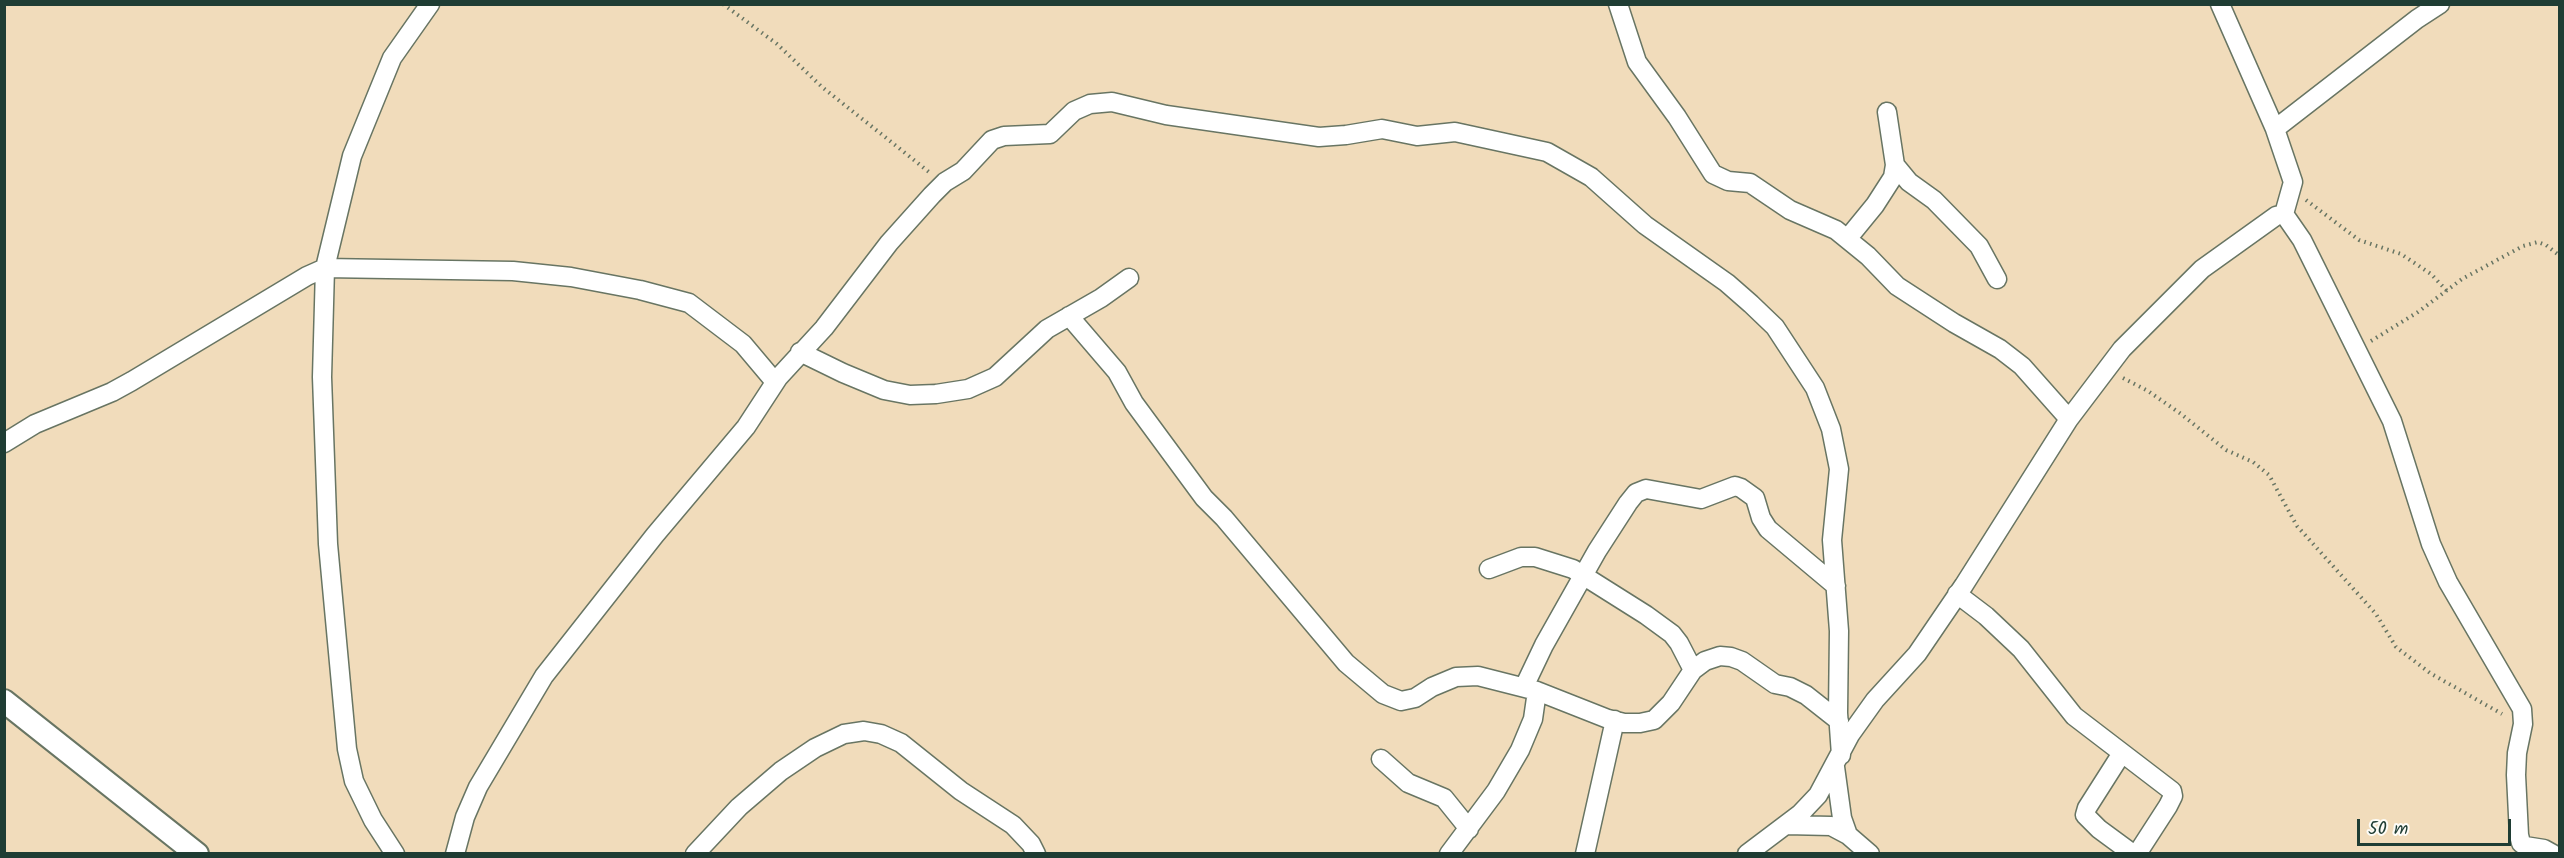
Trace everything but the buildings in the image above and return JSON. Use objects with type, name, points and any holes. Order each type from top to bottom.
[{"type":"street","points":[[395,854],[373,820],[354,781],[347,749],[328,544],[322,378],[325,268],[352,156],[392,58],[430,4]]},
{"type":"street","points":[[1618,4],[1637,62],[1677,117],[1713,174],[1728,181],[1750,183],[1790,210],[1836,230],[1848,238],[1897,286],[1954,323],[2000,349],[2022,366],[2069,419]]},
{"type":"street","points":[[2220,4],[2275,129],[2293,182],[2284,214]]},
{"type":"street","points":[[2275,129],[2417,19],[2440,4]]},
{"type":"street","points":[[455,854],[465,817],[478,787],[544,676],[655,535],[746,427],[775,382],[824,328],[889,243],[945,182],[963,171],[992,140],[1004,136],[1050,134],[1074,111],[1090,104],[1112,102],[1166,115],[1319,137],[1382,129],[1417,136],[1455,132],[1547,152],[1591,177],[1645,225],[1727,283],[1774,327],[1815,388],[1831,429],[1839,469],[1832,540],[1839,631],[1838,761],[1842,818],[1848,835]]},
{"type":"street","points":[[1848,238],[1893,177],[1895,165],[1887,112]]},
{"type":"street","points":[[1895,165],[1909,182],[1934,200],[1979,246],[1996,279]]},
{"type":"street","points":[[2284,214],[2302,240],[2392,421],[2431,544],[2463,610],[2499,672],[2514,692],[2522,709],[2523,724],[2517,753],[2516,775],[2519,835],[2521,843],[2526,846],[2544,849],[2553,854]]},
{"type":"street","points":[[1747,854],[1786,825],[1818,795],[1850,735],[1875,700],[1917,654],[2069,419],[2106,369],[2140,329],[2202,269],[2276,216],[2284,214]]},
{"type":"street","points":[[4,443],[35,424],[122,387],[325,268],[513,271],[571,277],[640,290],[689,303],[742,344],[775,382]]},
{"type":"street","points":[[800,352],[884,390],[910,395],[936,394],[968,388],[995,376],[1047,329],[1129,278]]},
{"type":"street","points":[[1069,316],[1117,372],[1134,403],[1204,498],[1224,518],[1346,663],[1383,694],[1401,701],[1415,698],[1432,687],[1456,677],[1478,676],[1530,689],[1615,720],[1640,723],[1654,720],[1671,703],[1693,670],[1705,661],[1720,656],[1742,661],[1775,684],[1790,687],[1806,695],[1839,721]]},
{"type":"street","points":[[1449,854],[1496,791],[1520,750],[1533,719],[1530,689],[1544,645],[1618,516],[1636,493],[1646,489],[1658,490],[1701,499],[1735,486],[1748,492],[1755,498],[1761,518],[1768,529],[1836,586]]},
{"type":"street","points":[[1488,569],[1521,557],[1535,557],[1561,564],[1584,576],[1672,634],[1693,670]]},
{"type":"street","points":[[1957,594],[1986,616],[2020,649],[2074,716],[2168,786],[2174,796],[2135,854],[2099,830],[2085,815],[2087,808],[2122,753]]},
{"type":"street","points":[[4,701],[196,854]]},
{"type":"street","points":[[1585,854],[1615,720]]},
{"type":"street","points":[[695,854],[739,807],[781,771],[815,748],[844,734],[864,731],[880,734],[901,743],[961,791],[1013,825],[1031,844],[1036,854]]},
{"type":"street","points":[[1381,759],[1417,788],[1436,793],[1444,798],[1468,830]]},
{"type":"street","points":[[1786,825],[1831,826],[1848,835],[1870,854]]},
{"type":"path","points":[[723,4],[777,44],[822,87],[908,153],[925,169],[945,182]]},
{"type":"path","points":[[2292,192],[2309,201],[2359,240],[2401,254],[2431,274],[2447,291]]},
{"type":"path","points":[[2357,349],[2418,312],[2462,279],[2523,246],[2538,242],[2546,245],[2559,256]]},
{"type":"path","points":[[2106,369],[2148,391],[2226,450],[2253,462],[2269,475],[2297,526],[2331,566],[2366,601],[2396,647],[2430,673],[2523,724]]}]
